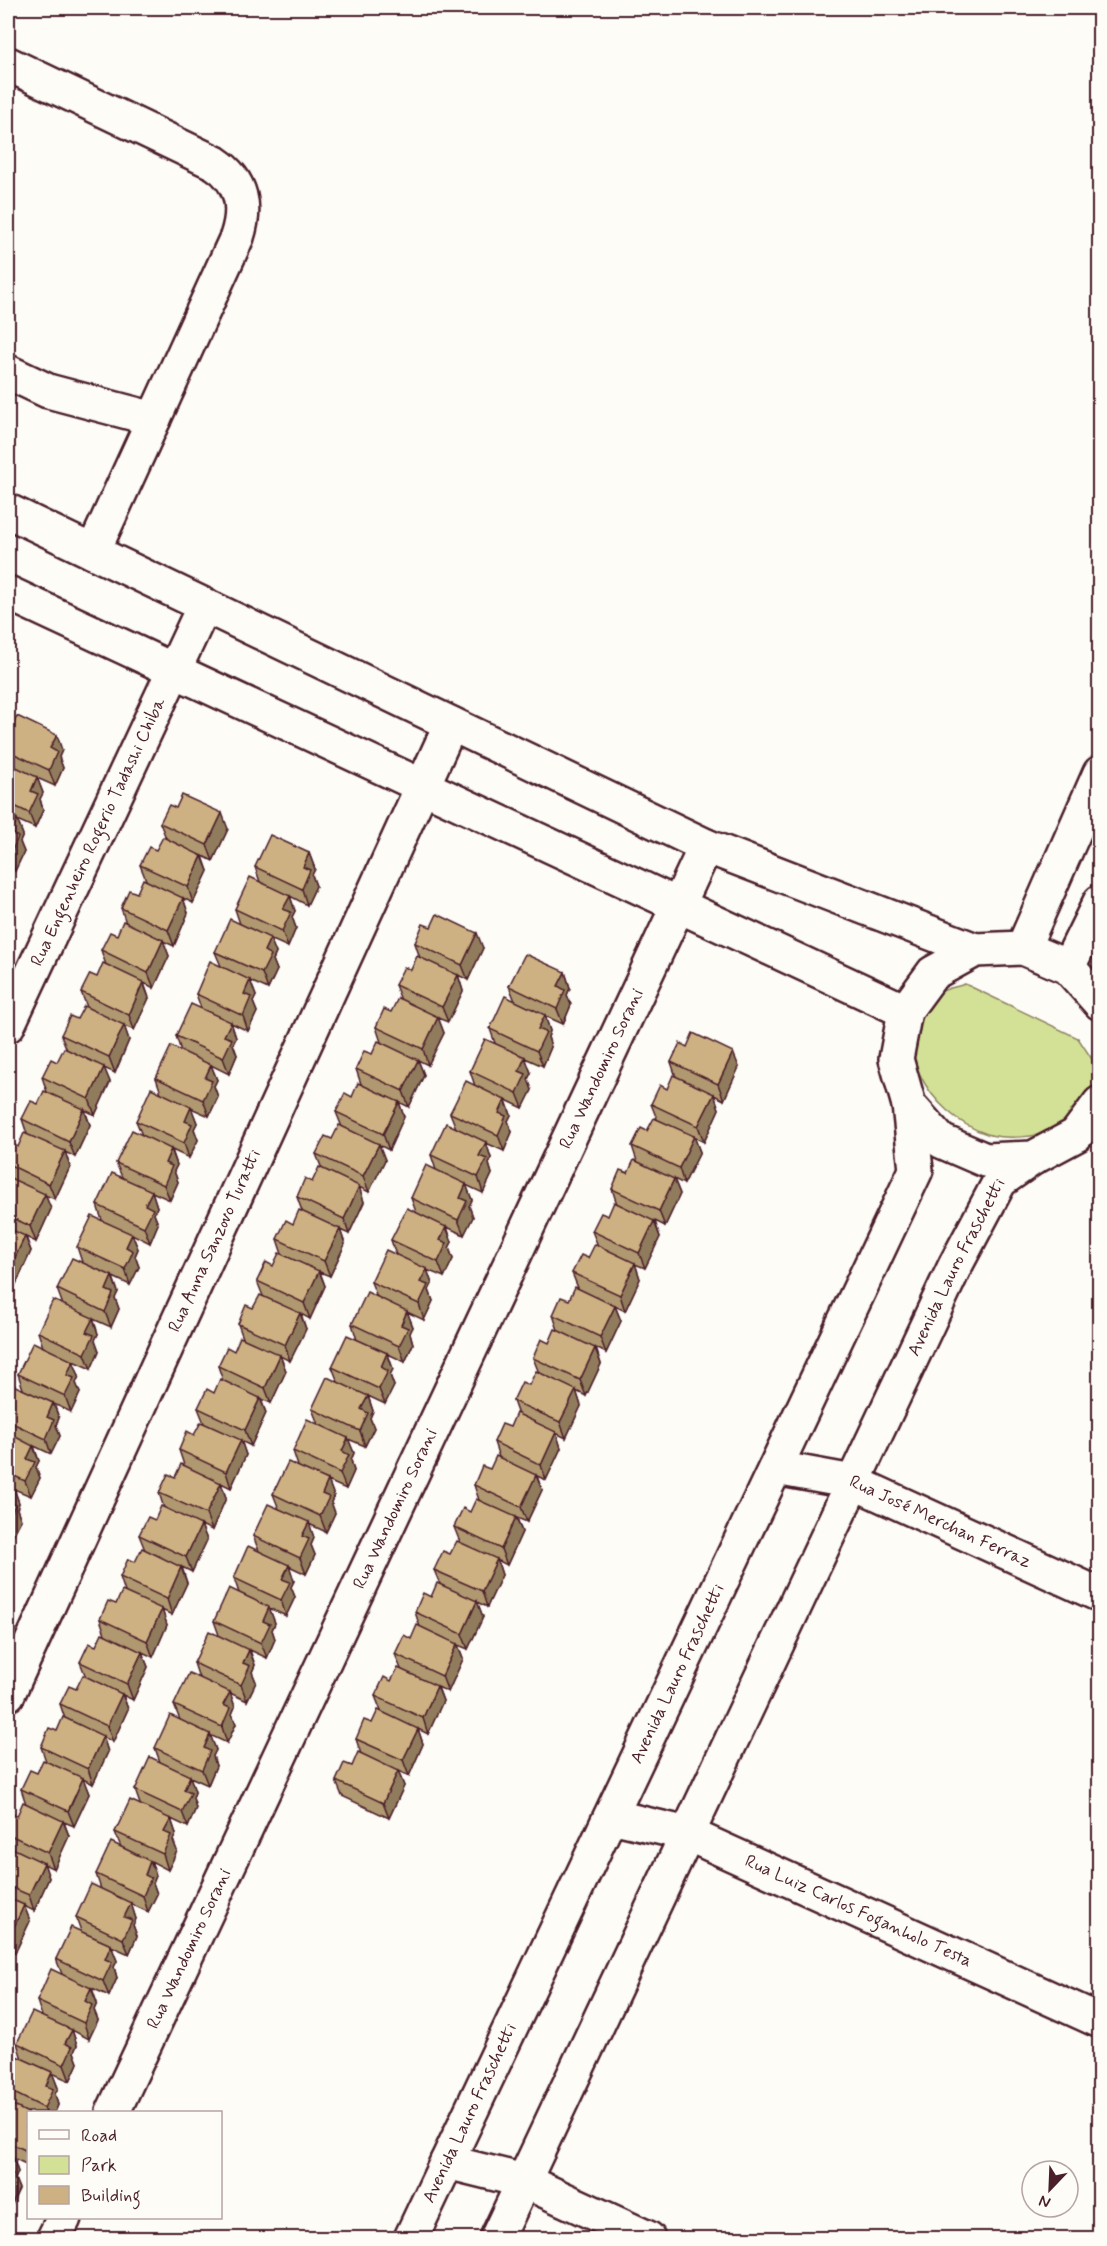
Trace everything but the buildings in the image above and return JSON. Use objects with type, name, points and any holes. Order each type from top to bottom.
[{"type":"street","points":[[8,64],[215,163],[225,170],[238,188],[243,205],[242,221],[237,237],[93,552]]},
{"type":"street","points":[[8,372],[48,391],[154,419]]},
{"type":"street","points":[[8,511],[706,846],[975,950],[1023,948],[1068,967],[1100,1003]]},
{"type":"street","points":[[8,593],[905,1011],[933,973],[975,950]]},
{"type":"street","name":"Rua Engenheiro Rogerio Tadashi Chiba","points":[[8,1025],[204,606]]},
{"type":"street","name":"Rua Anna Sanzovo Turatti","points":[[8,1694],[451,724]]},
{"type":"street","points":[[1023,948],[1100,772]]},
{"type":"street","name":"Rua Wandomiro Sorani","points":[[113,2111],[706,846]]},
{"type":"street","points":[[1068,967],[1100,902]]},
{"type":"street","name":"Avenida Lauro Fraschetti","points":[[411,2238],[916,1170],[909,1105],[896,1059],[905,1011]]},
{"type":"street","points":[[1088,1135],[1100,1103]]},
{"type":"street","points":[[909,1105],[941,1141],[985,1160],[1033,1158]]},
{"type":"street","name":"Avenida Lauro Fraschetti","points":[[497,2238],[955,1266],[1000,1180],[1033,1158],[1088,1135]]},
{"type":"street","name":"Rua José Merchan Ferraz","points":[[776,1468],[853,1482],[1100,1594]]},
{"type":"street","name":"Rua Luiz Carlos Foganholo Testa","points":[[611,1816],[688,1834],[1100,2021]]},
{"type":"street","points":[[447,2162],[524,2181],[648,2238]]},
{"type":"street","points":[[54,2238],[63,2219]]},
{"type":"green space","points":[[965,984],[1078,1038],[1092,1059],[1098,1089],[1061,1128],[1022,1137],[987,1134],[966,1125],[947,1111],[931,1093],[920,1074],[913,1053],[913,1031],[922,1011],[939,993]]}]
